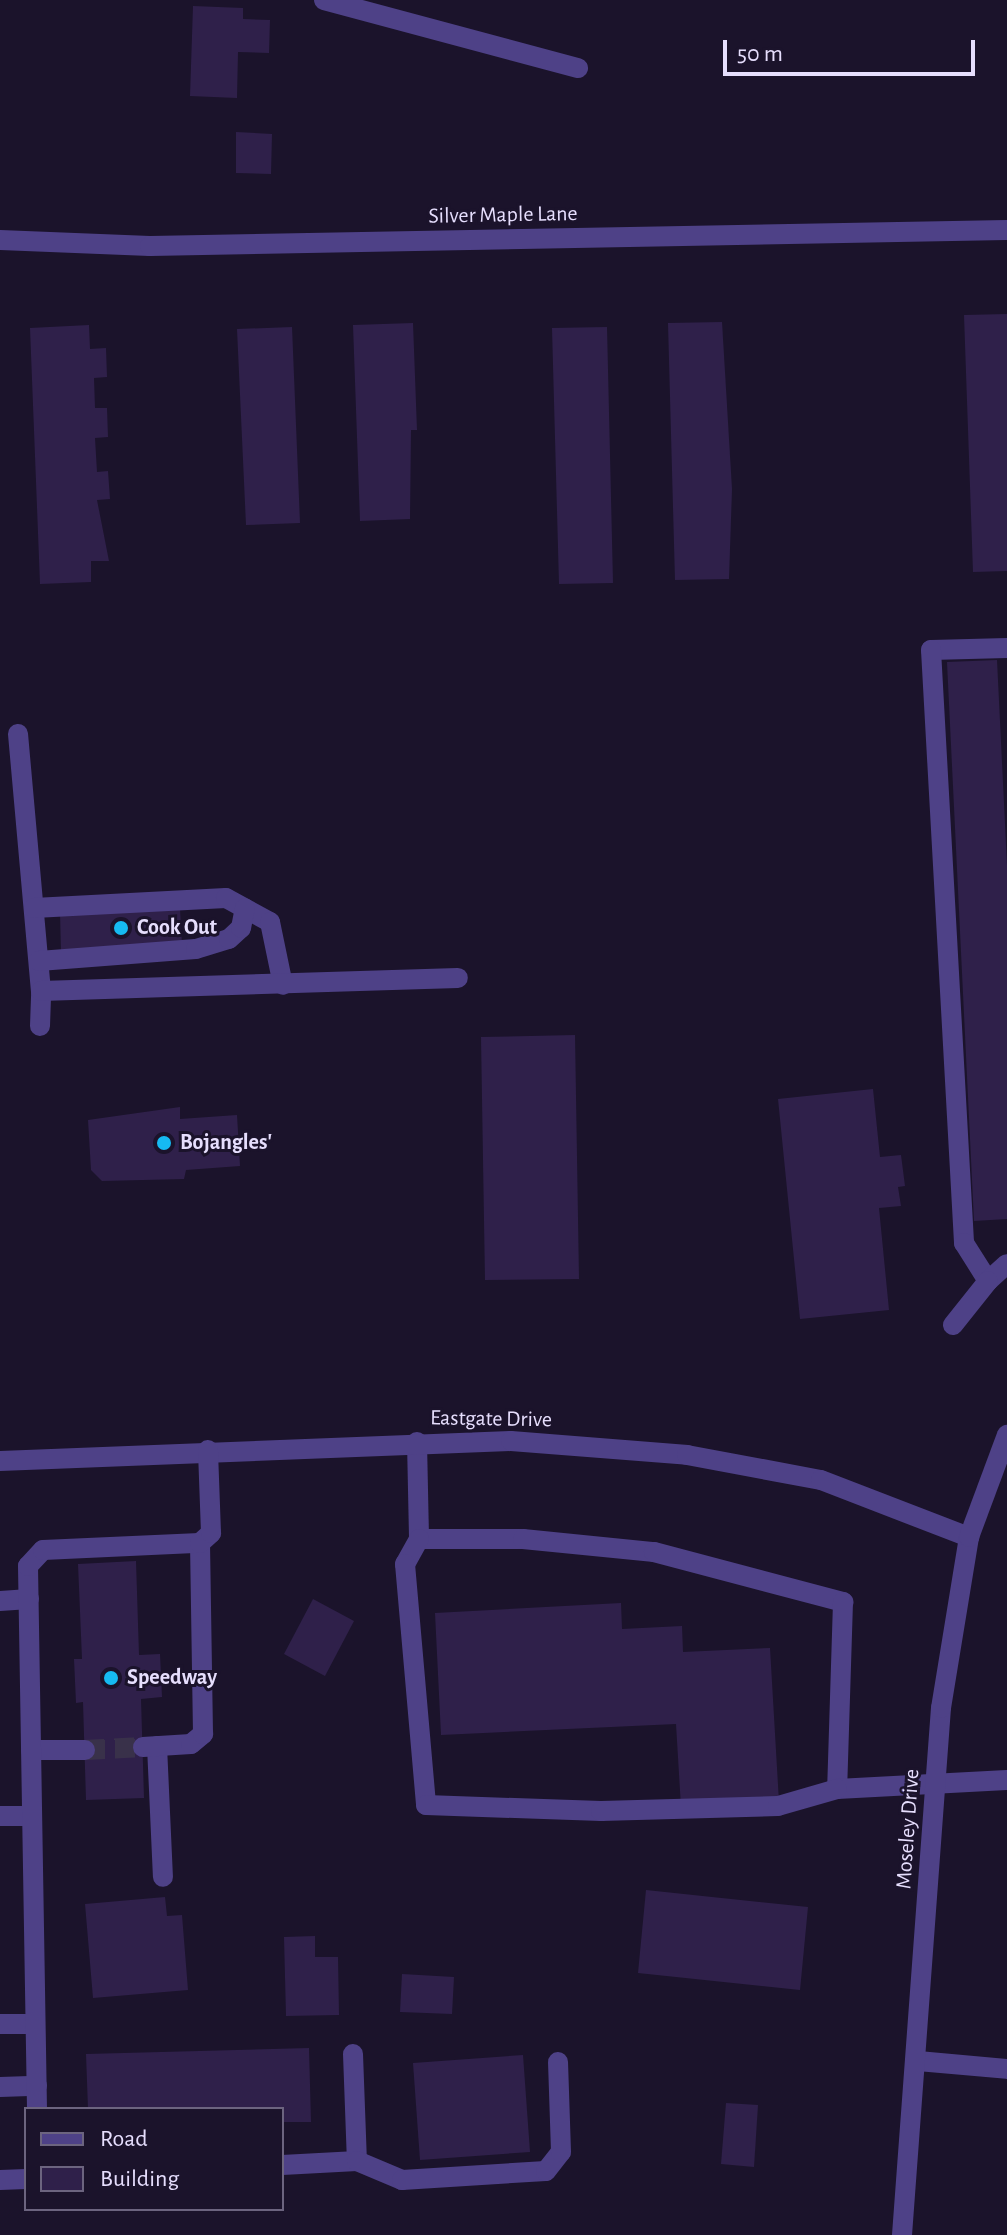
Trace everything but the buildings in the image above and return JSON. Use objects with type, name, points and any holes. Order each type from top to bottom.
[{"type":"street","points":[[324,0],[578,68]]},
{"type":"street","name":"Silver Maple Lane","points":[[0,240],[150,246],[1007,230]]},
{"type":"street","points":[[988,1281],[964,1243],[931,650],[1007,648],[1007,659]]},
{"type":"street","points":[[18,734],[39,961],[40,1026]]},
{"type":"street","points":[[34,908],[226,898],[270,922],[283,985]]},
{"type":"street","points":[[39,961],[196,949],[229,939],[241,928],[245,908]]},
{"type":"street","points":[[41,991],[458,978]]},
{"type":"street","points":[[953,1325],[988,1281],[1007,1264]]},
{"type":"street","name":"Moseley Drive","points":[[902,2235],[918,2061],[935,1784],[969,1537],[1007,1435]]},
{"type":"street","name":"Eastgate Drive","points":[[0,1461],[208,1450],[511,1441],[687,1455],[821,1480],[969,1537]]},
{"type":"street","points":[[417,1442],[419,1539],[405,1564],[426,1805],[763,1806],[837,1789],[1007,1780]]},
{"type":"street","points":[[37,2107],[28,1566],[43,1550],[200,1543],[211,1533],[208,1450]]},
{"type":"street","points":[[419,1539],[523,1539],[654,1552],[843,1602],[837,1789]]},
{"type":"street","points":[[163,1877],[150,1746],[191,1744],[203,1734],[200,1543]]},
{"type":"street","points":[[0,1601],[29,1599]]},
{"type":"street","points":[[31,1750],[85,1750]]},
{"type":"street","points":[[0,1816],[32,1816]]},
{"type":"street","points":[[0,2024],[35,2024]]},
{"type":"street","points":[[353,2054],[357,2161]]},
{"type":"street","points":[[918,2061],[1007,2069]]},
{"type":"street","points":[[284,2165],[357,2161],[402,2180],[546,2171],[561,2152],[558,2062]]},
{"type":"street","points":[[0,2087],[37,2086]]},
{"type":"street","points":[[0,2180],[24,2179]]},
{"type":"tunnel","points":[[85,1750],[143,1747]]},
{"type":"place","name":"Cook Out","points":[[121,928]]},
{"type":"place","name":"Bojangles'","points":[[164,1143]]},
{"type":"place","name":"Speedway","points":[[111,1678]]}]
